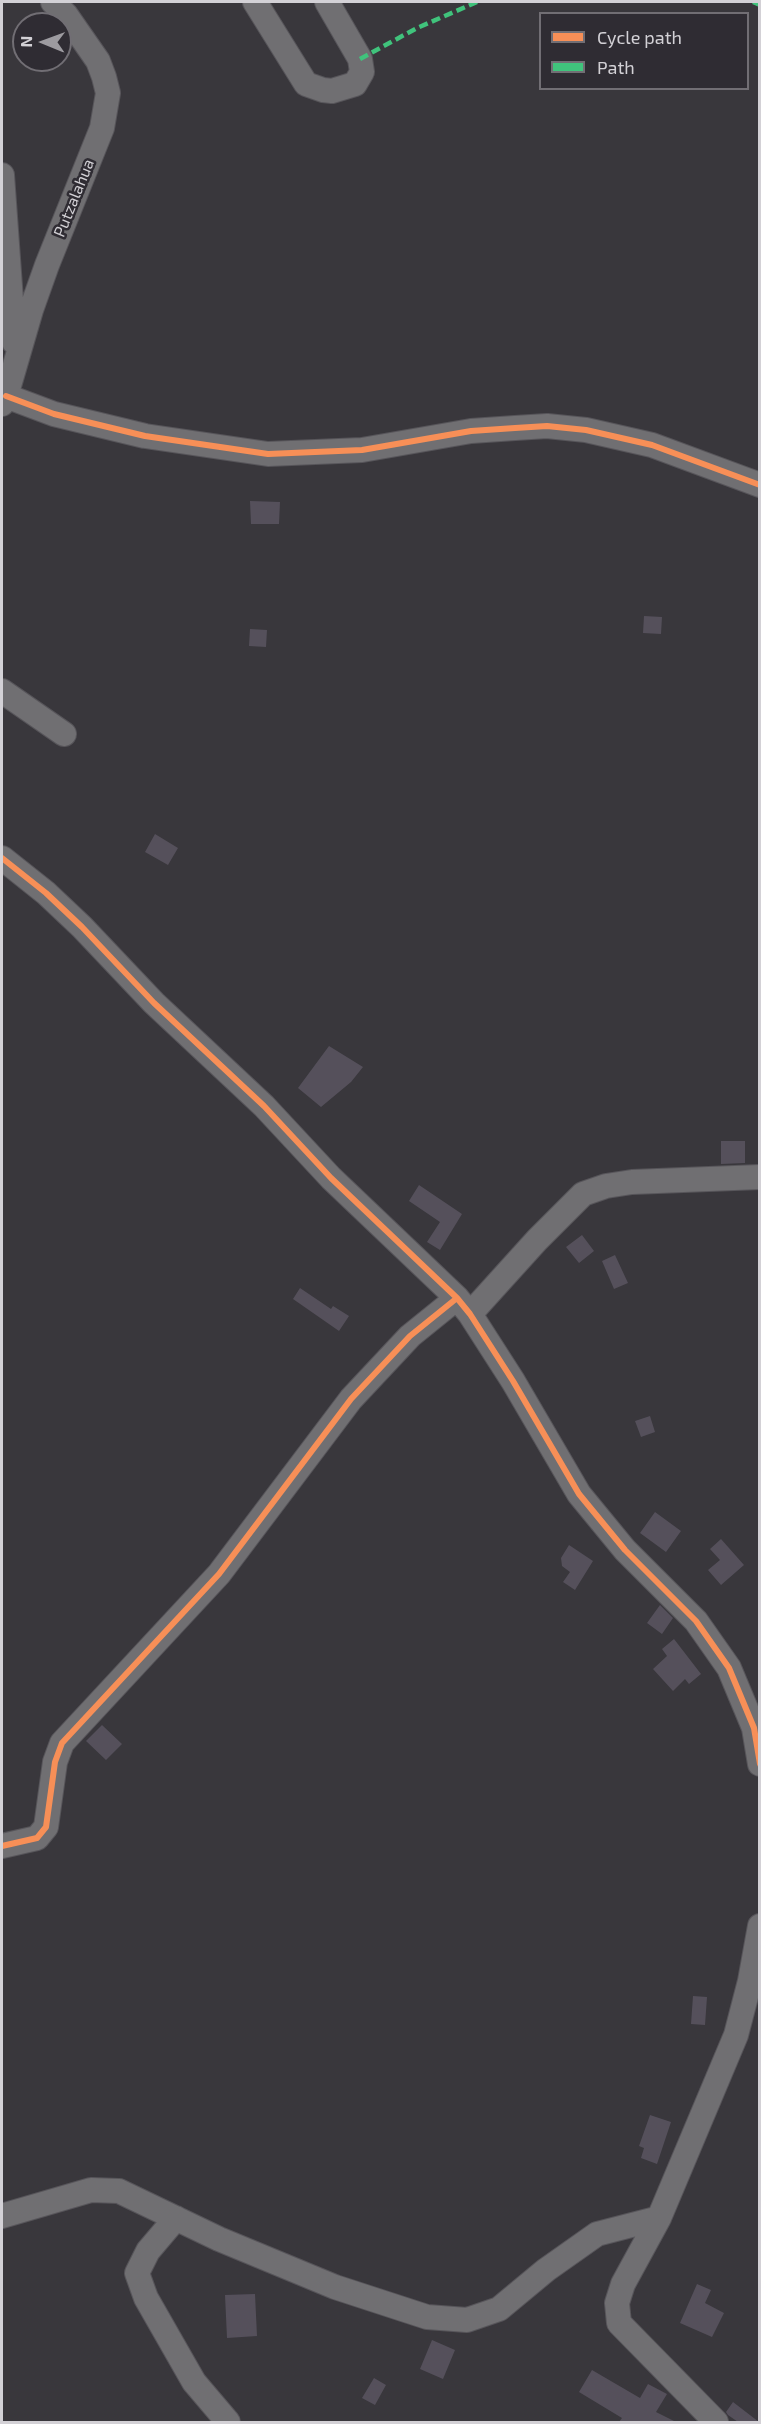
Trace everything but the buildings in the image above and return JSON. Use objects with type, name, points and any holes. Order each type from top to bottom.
[{"type":"street","name":"Putzalahua","points":[[4,400],[47,265],[102,129],[108,93],[98,61],[66,15],[53,2]]},
{"type":"street","points":[[255,2],[306,84],[332,91],[355,84],[362,72],[360,59],[327,2]]},
{"type":"street","points":[[2,175],[5,249],[15,360]]},
{"type":"street","points":[[4,400],[145,436],[268,454],[362,450],[471,431],[547,426],[586,430],[652,445],[759,485]]},
{"type":"street","points":[[2,691],[64,734]]},
{"type":"street","points":[[2,858],[46,893],[82,927],[154,1003],[264,1106],[331,1178],[464,1306],[513,1381],[579,1494],[625,1550],[696,1621],[729,1668],[754,1728],[759,1764]]},
{"type":"street","points":[[2,1846],[37,1838],[46,1827],[54,1769],[62,1743],[219,1574],[351,1399],[410,1336],[464,1306],[537,1240],[583,1194],[606,1186],[632,1182],[759,1177]]},
{"type":"street","points":[[716,2422],[619,2323],[616,2302],[623,2284],[659,2218],[736,2034],[750,1981],[759,1926]]},
{"type":"street","points":[[2,2216],[91,2190],[119,2191],[259,2256],[335,2287],[427,2317],[467,2320],[499,2309],[546,2270],[597,2234],[659,2218]]},
{"type":"street","points":[[176,2217],[148,2251],[137,2273],[146,2298],[194,2382],[228,2422]]},
{"type":"marked path","points":[[360,59],[417,28],[477,2]]},
{"type":"marked path","points":[[753,2],[760,5]]},
{"type":"cycle path","points":[[6,396],[54,414],[145,436],[268,454],[362,450],[471,431],[547,426],[586,430],[652,445],[760,485]]},
{"type":"cycle path","points":[[2,858],[46,893],[82,927],[154,1003],[264,1106],[331,1178],[457,1298],[470,1314],[513,1381],[579,1494],[625,1550],[696,1621],[729,1668],[754,1728],[760,1764]]},
{"type":"cycle path","points":[[2,1846],[37,1838],[46,1827],[55,1762],[62,1743],[219,1574],[351,1399],[410,1336],[457,1298]]}]
